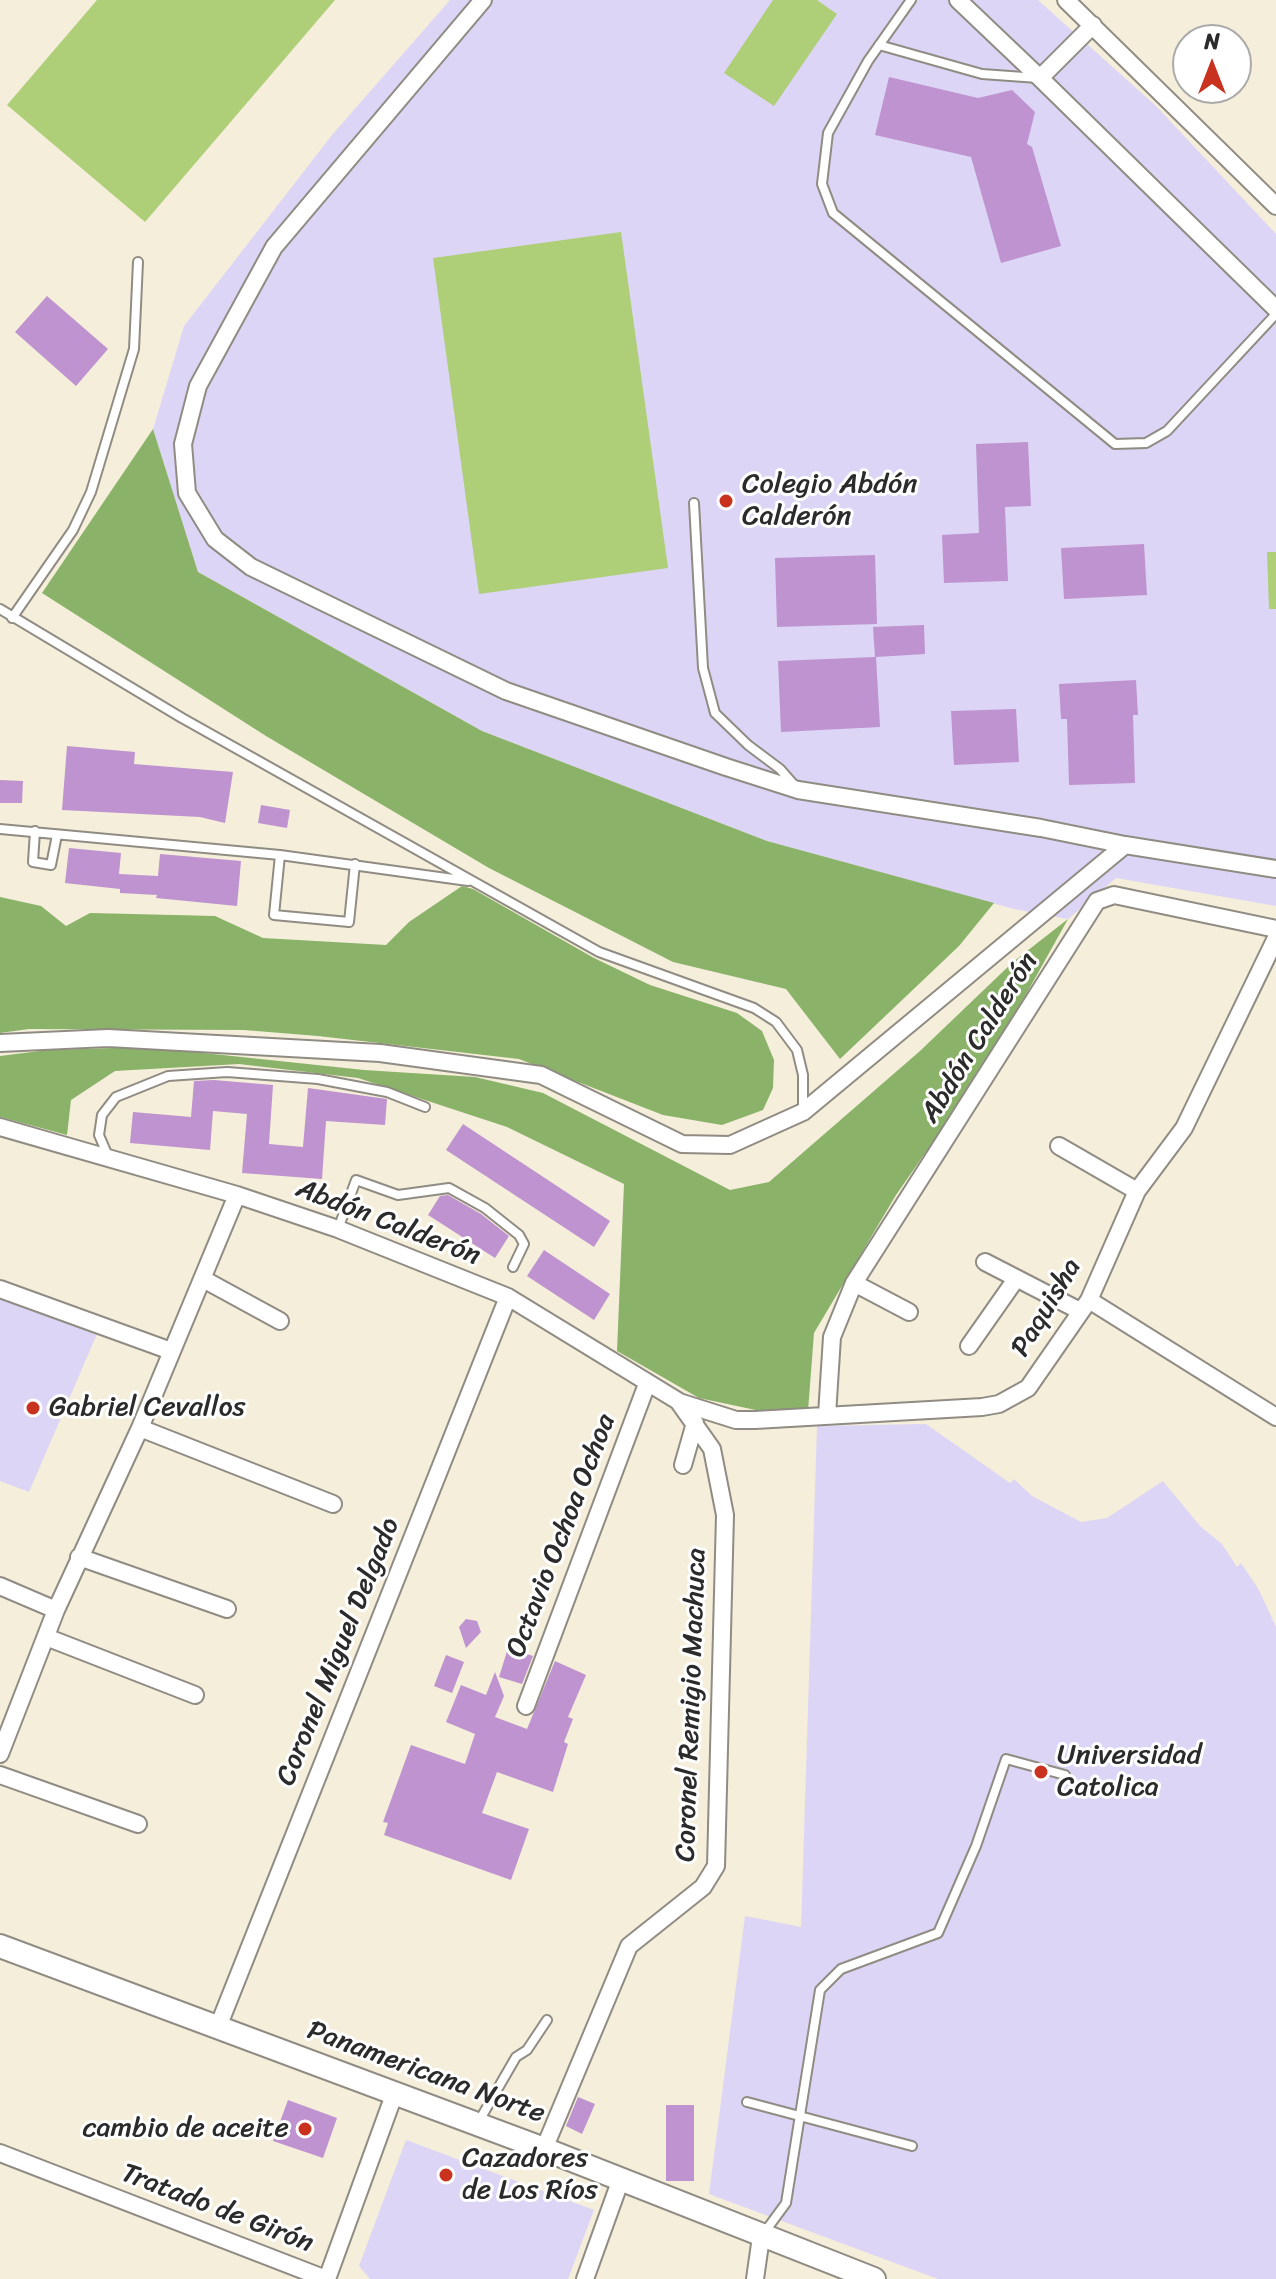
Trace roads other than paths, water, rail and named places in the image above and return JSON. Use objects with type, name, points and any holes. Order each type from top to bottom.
[{"type":"main road","name":"Panamericana Norte","points":[[0,1946],[544,2149],[874,2279]]},
{"type":"street","points":[[483,0],[274,247],[198,386],[183,444],[187,493],[215,539],[251,567],[506,691],[798,790],[1276,869]]},
{"type":"street","points":[[958,0],[1276,311]]},
{"type":"street","points":[[1066,0],[1276,206]]},
{"type":"street","points":[[1040,78],[1093,25]]},
{"type":"street","points":[[0,1043],[108,1038],[364,1052],[527,1073],[541,1075],[682,1144],[730,1145],[803,1112],[1125,845]]},
{"type":"street","name":"Abdón Calderón","points":[[827,1415],[830,1345],[854,1283],[1097,901],[1114,895],[1276,929]]},
{"type":"street","name":"Paquisha","points":[[678,1401],[736,1420],[934,1411],[999,1404],[1028,1388],[1084,1306],[1137,1191],[1184,1128],[1276,938]]},
{"type":"street","name":"Abdón Calderón","points":[[0,1127],[237,1195],[338,1229],[508,1297],[678,1401],[712,1449]]},
{"type":"street","points":[[1059,1146],[1137,1191]]},
{"type":"street","points":[[0,1754],[56,1610],[140,1428],[237,1195]]},
{"type":"street","points":[[985,1262],[1016,1279],[1084,1306],[1276,1417]]},
{"type":"street","points":[[203,1279],[280,1321]]},
{"type":"street","points":[[969,1346],[1016,1279]]},
{"type":"street","points":[[854,1283],[909,1312]]},
{"type":"street","points":[[0,1289],[171,1351]]},
{"type":"street","name":"Coronel Miguel Delgado","points":[[218,2027],[508,1297]]},
{"type":"street","name":"Octavio Ochoa Ochoa","points":[[526,1706],[647,1384]]},
{"type":"street","points":[[683,1465],[695,1423]]},
{"type":"street","points":[[140,1428],[333,1504]]},
{"type":"street","name":"Coronel Remigio Machuca","points":[[544,2149],[629,1946],[703,1887],[716,1866],[725,1515],[712,1449]]},
{"type":"street","points":[[79,1557],[227,1609]]},
{"type":"street","points":[[0,1586],[56,1610]]},
{"type":"street","points":[[46,1637],[195,1695]]},
{"type":"street","points":[[0,1775],[138,1824]]},
{"type":"street","points":[[329,2278],[394,2095]]},
{"type":"street","name":"Tratado de Girón","points":[[0,2153],[329,2278]]},
{"type":"street","points":[[585,2279],[621,2179]]},
{"type":"street","points":[[755,2279],[761,2237]]},
{"type":"lane","points":[[911,0],[879,45],[828,133],[822,184],[833,213],[1115,444],[1146,443],[1167,431],[1276,311]]},
{"type":"lane","points":[[879,45],[982,74],[1040,78]]},
{"type":"lane","points":[[12,618],[73,530],[91,492],[134,349],[138,262]]},
{"type":"lane","points":[[694,503],[703,668],[715,713],[748,745],[780,769],[798,790]]},
{"type":"lane","points":[[0,609],[182,718],[599,952],[754,1008],[776,1022],[797,1050],[803,1075],[803,1112]]},
{"type":"lane","points":[[0,829],[280,855],[477,883]]},
{"type":"lane","points":[[35,831],[33,862],[51,865],[57,835]]},
{"type":"lane","points":[[280,855],[274,915],[349,922],[355,864]]},
{"type":"lane","points":[[108,1157],[99,1135],[102,1115],[116,1097],[168,1076],[227,1072],[318,1079],[387,1092],[425,1107]]},
{"type":"lane","points":[[338,1229],[356,1180],[398,1195],[449,1188],[485,1208],[519,1235],[524,1244],[513,1267]]},
{"type":"lane","points":[[761,2237],[786,2203],[820,1990],[841,1969],[938,1933],[976,1846],[1006,1759],[1065,1775]]},
{"type":"lane","points":[[477,2124],[516,2057],[527,2050],[547,2020]]},
{"type":"lane","points":[[747,2102],[912,2146]]},
{"type":"place","name":"Colegio Abdón Calderón","points":[[726,501]]},
{"type":"place","name":"Gabriel Cevallos","points":[[33,1408]]},
{"type":"place","name":"Universidad Catolica","points":[[1041,1772]]},
{"type":"place","name":"cambio de aceite","points":[[305,2129]]},
{"type":"place","name":"Cazadores de Los Ríos","points":[[446,2175]]}]
